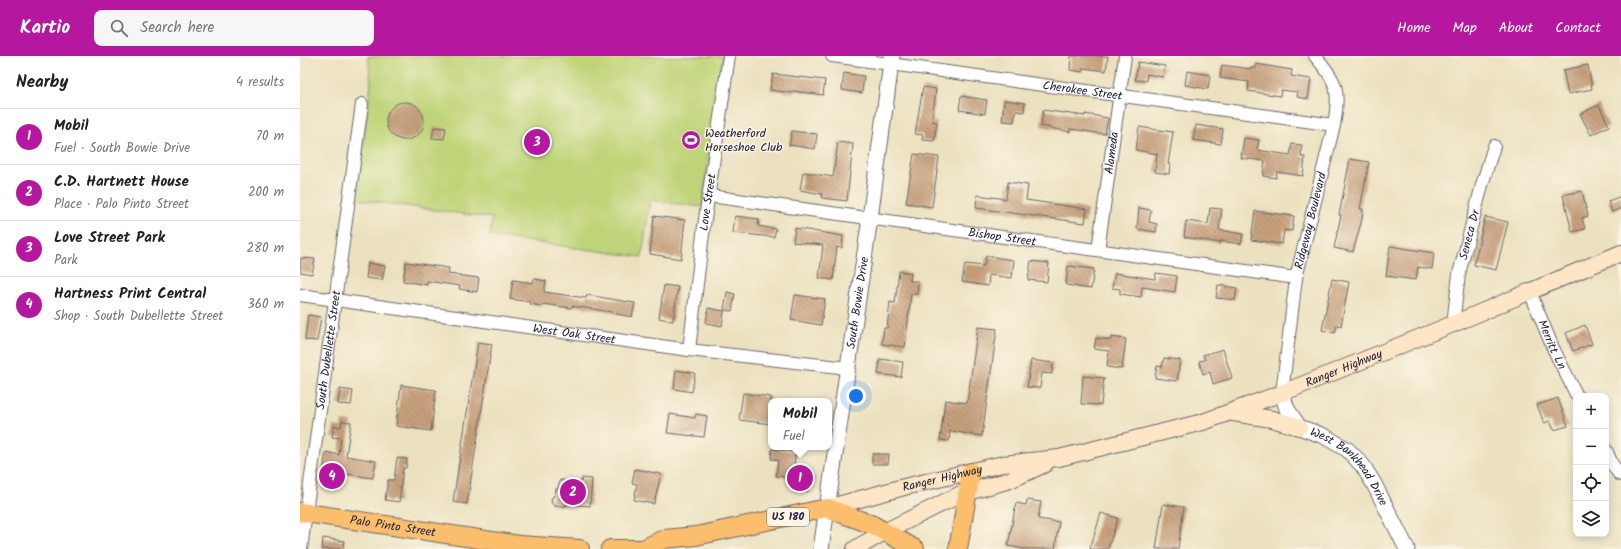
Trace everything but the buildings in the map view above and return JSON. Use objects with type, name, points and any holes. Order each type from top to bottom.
[{"type":"main road","name":"Ranger Highway","points":[[827,508],[904,486],[1003,464],[1059,458],[1203,422],[1282,393],[1453,324],[1621,253]]},
{"type":"main road","points":[[1229,412],[1272,419],[1299,426]]},
{"type":"main road","name":"Ranger Highway","points":[[856,549],[884,532],[937,505],[968,492],[1010,480],[1059,458]]},
{"type":"main road","points":[[958,549],[971,472]]},
{"type":"main road","name":"US 180","points":[[610,549],[644,549],[664,539],[696,544],[749,525],[827,508]]},
{"type":"main road","points":[[827,508],[873,525],[915,549]]},
{"type":"main road","name":"Palo Pinto Street","points":[[303,513],[519,547],[580,549]]},
{"type":"street","name":"Love Street","points":[[689,350],[704,226],[710,196],[729,56]]},
{"type":"street","name":"Cherokee Street","points":[[832,56],[892,60],[1120,96],[1334,126]]},
{"type":"street","name":"Alameda","points":[[1098,250],[1125,56]]},
{"type":"street","name":"Ridgeway Boulevard","points":[[1282,393],[1296,278],[1334,126],[1338,104],[1337,92],[1333,79],[1315,56]]},
{"type":"street","name":"South Bowie Drive","points":[[821,549],[892,60]]},
{"type":"street","name":"South Dubellette Street","points":[[301,549],[303,513],[335,300],[362,104]]},
{"type":"street","name":"Seneca Dr","points":[[1453,324],[1459,274],[1494,146]]},
{"type":"street","name":"Bishop Street","points":[[710,196],[1296,278]]},
{"type":"street","name":"Merritt Ln","points":[[1530,292],[1553,348],[1576,393]]},
{"type":"street","name":"West Oak Street","points":[[300,295],[689,350],[848,368]]},
{"type":"street","name":"West Bankhead Drive","points":[[1282,393],[1288,409],[1299,426],[1324,436],[1348,450],[1363,466],[1374,484],[1407,549]]},
{"type":"street","points":[[1609,457],[1612,464],[1621,475]]},
{"type":"green space","points":[[368,56],[723,56],[702,207],[650,200],[642,257],[490,236],[492,218],[356,199],[371,84]]},
{"type":"place","name":"Weatherford Horseshoe Club","points":[[691,140]]},
{"type":"place","name":"Love Street Park","points":[[537,142]]},
{"type":"place","name":"Hartness Print Central","points":[[332,476]]},
{"type":"place","name":"Mobil","points":[[800,478]]},
{"type":"place","name":"C.D. Hartnett House","points":[[573,492]]}]
